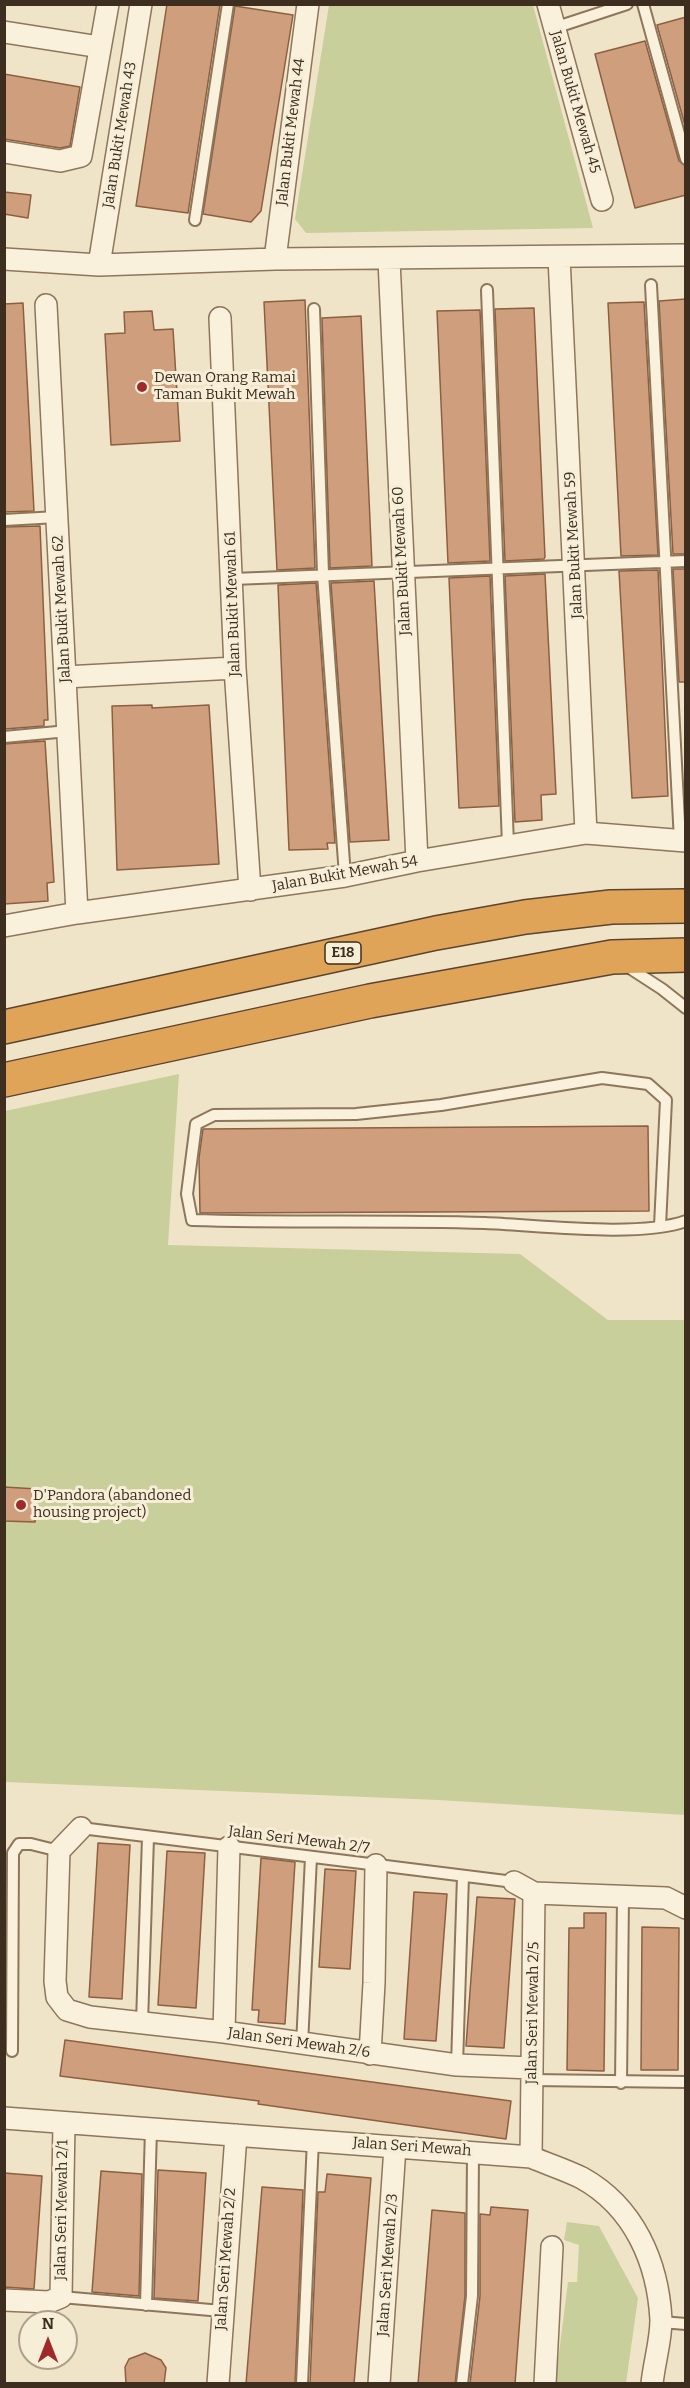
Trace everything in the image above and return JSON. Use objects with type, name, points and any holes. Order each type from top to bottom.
[{"type":"highway","name":"E18","points":[[4,1027],[413,938],[513,919],[611,908],[686,906]]},
{"type":"highway","points":[[4,1080],[370,1001],[612,957],[686,955]]},
{"type":"street","points":[[4,152],[60,161],[81,156],[108,4]]},
{"type":"street","name":"Jalan Bukit Mewah 43","points":[[99,265],[141,4]]},
{"type":"street","name":"Jalan Bukit Mewah 45","points":[[548,4],[602,200]]},
{"type":"street","name":"Jalan Bukit Mewah 44","points":[[274,259],[304,5]]},
{"type":"street","points":[[4,32],[100,47]]},
{"type":"street","points":[[4,259],[99,265],[274,259],[389,260],[686,255]]},
{"type":"street","name":"Jalan Bukit Mewah 59","points":[[559,257],[576,566],[586,833]]},
{"type":"street","name":"Jalan Bukit Mewah 60","points":[[389,260],[417,861]]},
{"type":"street","name":"Jalan Bukit Mewah 62","points":[[46,305],[77,913]]},
{"type":"street","name":"Jalan Bukit Mewah 61","points":[[220,318],[233,579],[235,668],[250,890]]},
{"type":"street","points":[[65,677],[235,668]]},
{"type":"street","name":"Jalan Bukit Mewah 54","points":[[4,926],[77,913],[345,876],[417,861],[586,833],[683,841]]},
{"type":"street","points":[[59,1851],[81,1828]]},
{"type":"street","points":[[224,2032],[229,1847]]},
{"type":"street","name":"Jalan Seri Mewah 2/6","points":[[59,1851],[55,1981],[57,1997],[67,2010],[90,2017],[224,2032],[302,2045],[532,2074]]},
{"type":"street","points":[[370,2054],[376,1865]]},
{"type":"street","points":[[514,1882],[534,1893],[666,1898],[686,1908]]},
{"type":"street","name":"Jalan Seri Mewah 2/5","points":[[531,2157],[534,1893]]},
{"type":"street","name":"Jalan Seri Mewah","points":[[4,2118],[531,2157],[581,2178],[621,2208],[645,2244],[657,2285],[661,2322],[652,2384]]},
{"type":"street","name":"Jalan Seri Mewah 2/1","points":[[61,2297],[64,2123]]},
{"type":"street","name":"Jalan Seri Mewah 2/2","points":[[218,2384],[236,2135]]},
{"type":"street","name":"Jalan Seri Mewah 2/3","points":[[379,2384],[395,2146]]},
{"type":"street","points":[[545,2384],[552,2247]]},
{"type":"street","points":[[4,2300],[49,2302],[61,2297]]},
{"type":"lane","points":[[195,220],[228,4]]},
{"type":"lane","points":[[554,28],[627,4]]},
{"type":"lane","points":[[643,4],[686,159]]},
{"type":"lane","points":[[651,285],[683,841]]},
{"type":"lane","points":[[487,290],[508,846]]},
{"type":"lane","points":[[314,309],[323,574],[345,876]]},
{"type":"lane","points":[[4,520],[57,517]]},
{"type":"lane","points":[[233,579],[686,561]]},
{"type":"lane","points":[[4,737],[68,731]]},
{"type":"lane","points":[[612,957],[662,989],[686,1008]]},
{"type":"lane","points":[[660,1226],[666,1100],[648,1084],[602,1078],[441,1105],[356,1114],[214,1115],[196,1124],[188,1194],[192,1220],[483,1223],[619,1229],[660,1226],[686,1221]]},
{"type":"lane","name":"Jalan Seri Mewah 2/7","points":[[81,1828],[514,1882]]},
{"type":"lane","points":[[142,2024],[148,1837]]},
{"type":"lane","points":[[12,2051],[13,1853],[20,1844],[31,1844],[59,1851]]},
{"type":"lane","points":[[302,2045],[310,1857]]},
{"type":"lane","points":[[457,2065],[463,1876]]},
{"type":"lane","points":[[621,2083],[623,1897]]},
{"type":"lane","points":[[532,2074],[621,2083],[686,2082]]},
{"type":"lane","points":[[146,2305],[152,2129]]},
{"type":"lane","points":[[302,2384],[313,2140]]},
{"type":"lane","points":[[462,2384],[472,2296],[473,2152]]},
{"type":"lane","points":[[61,2297],[222,2311]]},
{"type":"lane","points":[[661,2322],[686,2324]]},
{"type":"green space","points":[[329,5],[533,5],[593,228],[306,233],[295,219]]},
{"type":"green space","points":[[179,1074],[168,1245],[520,1254],[608,1320],[685,1320],[685,1815],[438,1800],[5,1782],[5,1111]]},
{"type":"green space","points":[[567,2222],[599,2226],[638,2298],[626,2383],[555,2384],[568,2282],[577,2282],[579,2245],[564,2240]]},
{"type":"building","points":[[167,4],[220,4],[188,213],[136,206]]},
{"type":"building","points":[[235,6],[293,15],[261,211],[251,222],[203,214]]},
{"type":"building","points":[[686,17],[686,129],[657,25]]},
{"type":"building","points":[[645,41],[679,161],[686,166],[686,195],[635,208],[595,54]]},
{"type":"building","points":[[4,74],[80,87],[70,146],[60,148],[4,139]]},
{"type":"building","points":[[4,192],[31,195],[28,218],[4,214]]},
{"type":"building","points":[[686,299],[686,554],[673,554],[659,301]]},
{"type":"building","points":[[305,300],[315,568],[277,570],[264,302]]},
{"type":"building","points":[[644,302],[658,555],[621,556],[608,303]]},
{"type":"building","points":[[23,303],[34,511],[4,512],[4,304]]},
{"type":"building","points":[[534,308],[545,557],[544,559],[505,561],[495,309]]},
{"type":"building","points":[[480,310],[490,561],[448,563],[437,311]]},
{"type":"building","name":"Dewan Orang Ramai Taman Bukit Mewah","points":[[152,311],[154,330],[173,329],[180,441],[111,445],[105,334],[125,333],[124,312]]},
{"type":"building","points":[[361,316],[372,566],[330,568],[322,318]]},
{"type":"building","points":[[40,526],[48,720],[44,720],[44,726],[4,729],[4,527]]},
{"type":"building","points":[[673,569],[686,569],[686,682],[679,682]]},
{"type":"building","points":[[658,570],[668,796],[632,798],[619,571]]},
{"type":"building","points":[[545,574],[556,794],[541,795],[542,820],[515,822],[505,576]]},
{"type":"building","points":[[490,576],[499,806],[459,808],[449,578]]},
{"type":"building","points":[[374,581],[389,840],[350,842],[331,583]]},
{"type":"building","points":[[316,583],[335,843],[327,843],[328,849],[289,850],[278,585]]},
{"type":"building","points":[[152,705],[152,708],[209,705],[219,864],[117,870],[112,706]]},
{"type":"building","points":[[45,741],[54,882],[47,883],[48,901],[4,904],[4,744]]},
{"type":"building","points":[[648,1126],[649,1211],[200,1213],[199,1158],[203,1129]]},
{"type":"building","name":"D'Pandora (abandoned housing project)","points":[[4,1487],[37,1489],[35,1522],[4,1521]]},
{"type":"building","points":[[98,1843],[130,1845],[122,1999],[89,1997]]},
{"type":"building","points":[[167,1851],[205,1853],[196,2008],[158,2005]]},
{"type":"building","points":[[261,1858],[295,1862],[285,2024],[258,2022],[259,2010],[252,2010]]},
{"type":"building","points":[[325,1869],[356,1871],[350,1969],[319,1967]]},
{"type":"building","points":[[414,1892],[447,1894],[436,2041],[404,2039]]},
{"type":"building","points":[[477,1897],[515,1899],[504,2048],[466,2046]]},
{"type":"building","points":[[584,1913],[606,1913],[604,2071],[567,2070],[569,1928],[584,1928]]},
{"type":"building","points":[[642,1927],[679,1928],[678,2070],[641,2070]]},
{"type":"building","points":[[65,2040],[511,2101],[506,2139],[258,2104],[259,2101],[60,2076]]},
{"type":"building","points":[[158,2170],[206,2173],[198,2301],[154,2298]]},
{"type":"building","points":[[101,2171],[142,2174],[139,2296],[92,2292]]},
{"type":"building","points":[[4,2173],[42,2176],[34,2289],[4,2287]]},
{"type":"building","points":[[327,2174],[371,2178],[354,2384],[310,2384],[318,2192],[325,2192]]},
{"type":"building","points":[[262,2187],[303,2190],[295,2384],[246,2384]]},
{"type":"building","points":[[491,2207],[528,2210],[515,2384],[470,2384],[480,2296],[480,2214],[490,2215]]},
{"type":"building","points":[[432,2210],[465,2213],[465,2296],[455,2384],[418,2384]]},
{"type":"building","points":[[145,2353],[161,2360],[166,2368],[164,2384],[126,2384],[125,2367],[129,2359]]},
{"type":"place","name":"Dewan Orang Ramai Taman Bukit Mewah","points":[[142,387]]},
{"type":"place","name":"D'Pandora (abandoned housing project)","points":[[21,1505]]}]
